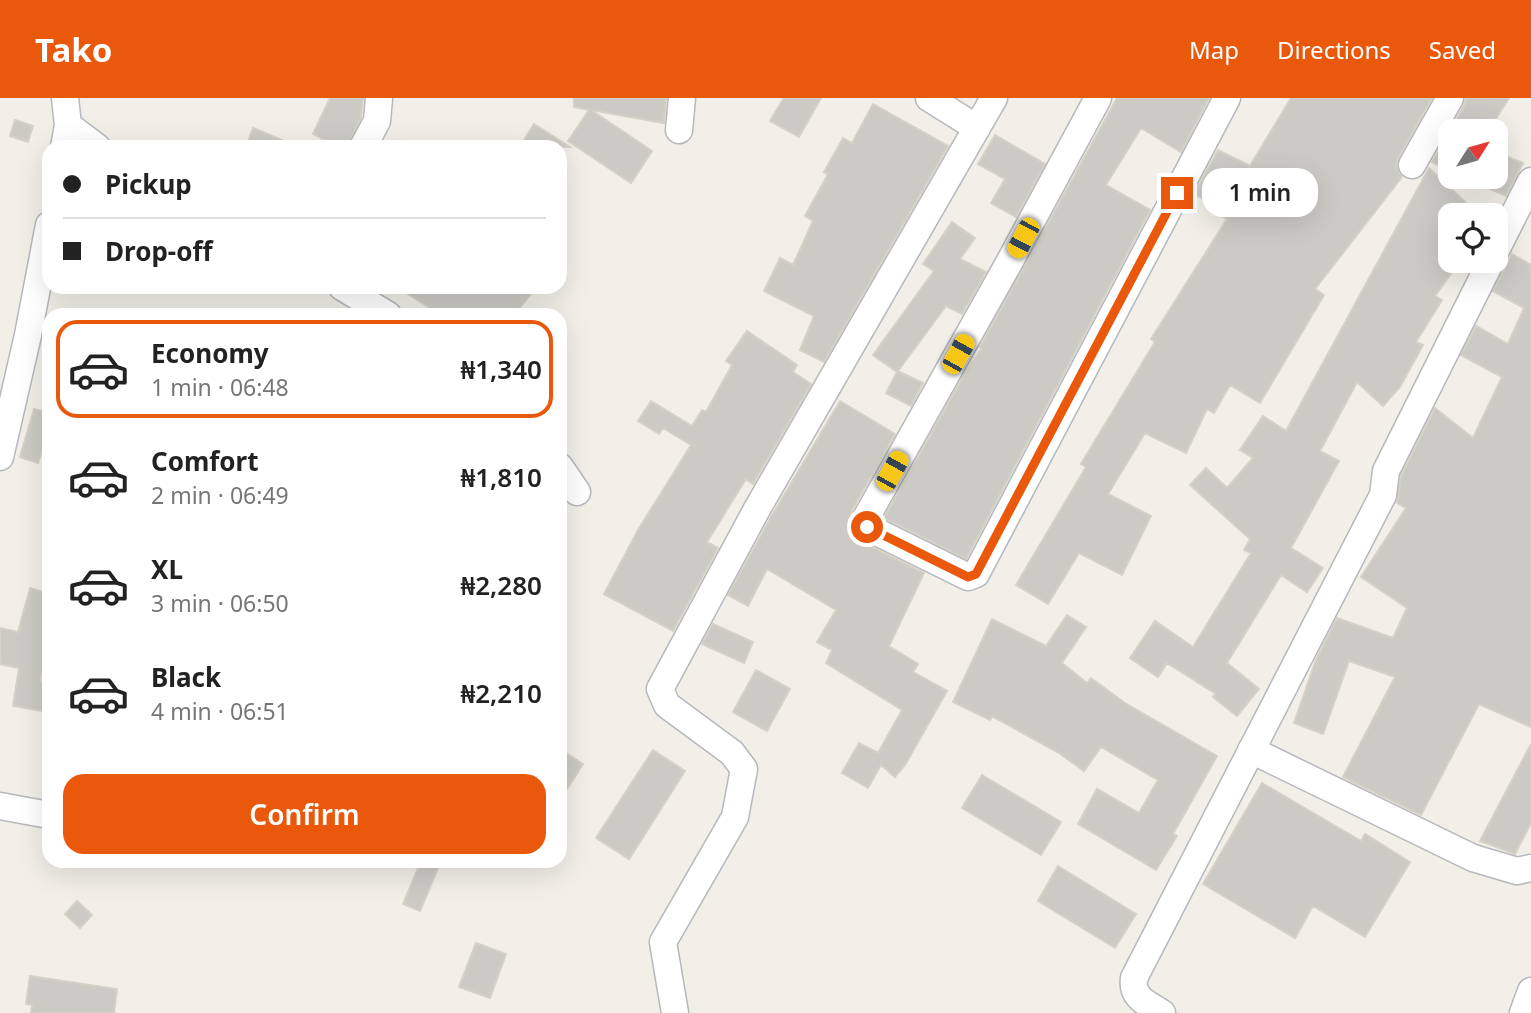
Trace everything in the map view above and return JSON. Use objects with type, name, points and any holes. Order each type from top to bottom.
[{"type":"street","points":[[65,98],[66,136]]},
{"type":"street","points":[[367,140],[377,121],[379,98]]},
{"type":"street","points":[[680,130],[682,98]]},
{"type":"street","points":[[929,98],[977,128]]},
{"type":"street","points":[[676,1013],[663,942],[735,817],[744,769],[732,753],[667,705],[660,689],[757,509],[994,98]]},
{"type":"street","points":[[1098,98],[866,518],[867,527],[968,577],[976,574],[1227,98]]},
{"type":"street","points":[[1412,165],[1450,98]]},
{"type":"street","points":[[1508,226],[1531,181]]},
{"type":"street","points":[[0,457],[42,262]]},
{"type":"street","points":[[1161,1013],[1138,998],[1132,988],[1134,978],[1383,495],[1386,471],[1485,273]]},
{"type":"street","points":[[354,294],[376,308]]},
{"type":"street","points":[[567,477],[578,492]]},
{"type":"street","points":[[1251,750],[1473,858],[1517,871],[1531,868]]},
{"type":"street","points":[[0,806],[42,814]]},
{"type":"street","points":[[1523,1013],[1531,991]]},
{"type":"building","points":[[330,98],[363,98],[361,118],[350,140],[325,140],[313,134]]},
{"type":"building","points":[[574,98],[666,98],[664,123],[591,110],[652,151],[631,183],[568,141],[589,110],[574,107]]},
{"type":"building","points":[[784,98],[821,98],[799,137],[770,121]]},
{"type":"building","points":[[1117,98],[1209,98],[1181,152],[1141,128],[1106,185],[1150,210],[966,559],[884,518],[968,368],[982,348],[980,347]]},
{"type":"building","points":[[1291,98],[1432,98],[1398,158],[1396,166],[1402,177],[1315,289],[1324,295],[1260,403],[1230,385],[1214,413],[1207,409],[1186,453],[1145,433],[1108,494],[1151,516],[1122,575],[1079,553],[1048,604],[1016,585],[1086,467],[1081,464],[1155,342],[1151,339],[1227,219],[1220,215],[1223,209],[1194,194],[1218,150],[1250,166]]},
{"type":"building","points":[[1466,98],[1509,98],[1496,119],[1457,119]]},
{"type":"building","points":[[873,104],[948,146],[824,362],[800,350],[814,316],[764,291],[780,258],[793,265],[813,221],[805,216],[828,174],[824,172],[843,138],[852,143]]},
{"type":"building","points":[[15,120],[33,126],[28,142],[10,136]]},
{"type":"building","points":[[534,124],[559,140],[524,140]]},
{"type":"building","points":[[253,128],[281,140],[249,140]]},
{"type":"building","points":[[995,135],[1045,164],[1016,217],[991,203],[1005,179],[978,164]]},
{"type":"building","points":[[1438,152],[1438,165],[1432,162]]},
{"type":"building","points":[[1508,157],[1523,163],[1506,196],[1490,189],[1508,189]]},
{"type":"building","points":[[1429,168],[1438,176],[1438,189],[1451,189],[1466,203],[1438,203],[1438,273],[1451,273],[1435,296],[1442,300],[1416,342],[1423,345],[1400,387],[1383,406],[1357,382],[1320,451],[1339,461],[1291,548],[1323,568],[1307,592],[1281,575],[1227,663],[1259,689],[1237,716],[1213,697],[1216,694],[1167,663],[1158,677],[1130,658],[1155,621],[1193,647],[1251,553],[1244,550],[1250,539],[1190,485],[1206,468],[1227,488],[1253,458],[1240,450],[1263,416],[1286,431]]},
{"type":"building","points":[[952,222],[975,238],[960,259],[986,272],[962,314],[946,306],[898,371],[923,383],[911,406],[886,393],[897,372],[873,355],[934,271],[923,264]]},
{"type":"building","points":[[1512,254],[1531,265],[1531,727],[1479,704],[1421,815],[1343,777],[1395,677],[1349,661],[1323,734],[1294,723],[1316,660],[1337,618],[1393,638],[1407,608],[1361,577],[1406,508],[1397,503],[1401,476],[1435,408],[1473,438],[1502,377],[1461,355],[1476,326],[1508,344],[1524,308],[1493,291],[1502,273],[1508,273],[1508,262]]},
{"type":"building","points":[[408,294],[531,294],[520,308],[430,308]]},
{"type":"building","points":[[747,331],[797,365],[793,372],[811,384],[753,484],[746,479],[707,542],[718,548],[673,631],[604,594],[638,530],[691,445],[663,428],[659,434],[638,421],[651,401],[692,426],[702,410],[706,412],[732,365],[726,361]]},
{"type":"building","points":[[840,401],[895,434],[852,510],[851,529],[860,541],[924,573],[889,646],[918,664],[913,672],[947,691],[905,765],[895,777],[881,765],[868,788],[842,773],[859,743],[878,753],[902,710],[826,663],[832,650],[817,642],[836,610],[767,569],[748,606],[728,595]]},
{"type":"building","points":[[34,409],[42,411],[42,451],[38,463],[20,457]]},
{"type":"building","points":[[30,588],[42,592],[42,711],[13,706],[19,668],[0,664],[0,628],[18,632]]},
{"type":"building","points":[[1067,615],[1086,627],[1062,663],[1087,683],[1091,678],[1125,703],[1217,756],[1173,834],[1177,836],[1156,870],[1078,824],[1097,789],[1139,813],[1158,780],[1101,747],[1084,771],[1059,753],[992,716],[990,720],[953,702],[992,619],[1046,646]]},
{"type":"building","points":[[713,624],[753,642],[744,663],[702,644]]},
{"type":"building","points":[[756,670],[790,689],[767,731],[733,712]]},
{"type":"building","points":[[1531,744],[1531,823],[1515,854],[1480,841]]},
{"type":"building","points":[[653,750],[685,771],[629,859],[596,838]]},
{"type":"building","points":[[567,754],[583,764],[567,789]]},
{"type":"building","points":[[982,775],[1061,822],[1041,855],[962,808]]},
{"type":"building","points":[[1262,783],[1361,841],[1365,834],[1410,862],[1365,937],[1313,906],[1295,938],[1203,884]]},
{"type":"building","points":[[1058,866],[1136,914],[1115,948],[1038,901]]},
{"type":"building","points":[[418,868],[438,868],[420,911],[403,904]]},
{"type":"building","points":[[77,901],[92,915],[80,928],[65,914]]},
{"type":"building","points":[[476,943],[506,954],[490,998],[459,987]]},
{"type":"building","points":[[30,976],[117,989],[114,1013],[31,1013],[32,1005],[26,1004]]},
{"type":"route","points":[[867,527],[968,577],[976,574],[1177,193]]}]
